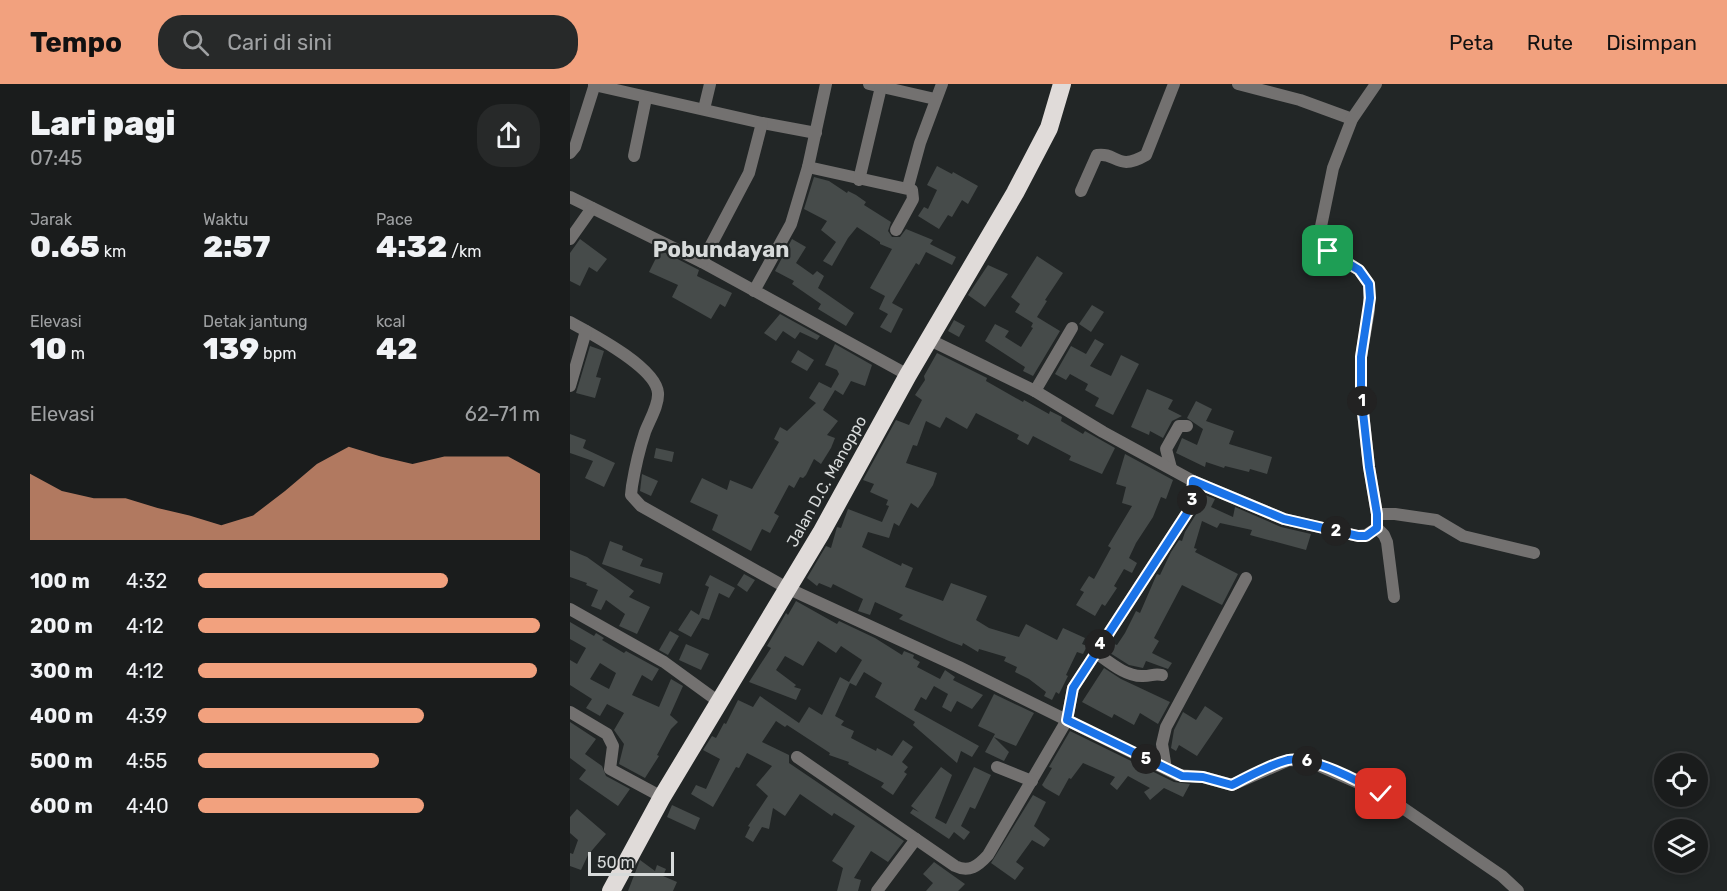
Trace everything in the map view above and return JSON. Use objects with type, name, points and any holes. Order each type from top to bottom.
[{"type":"highway","name":"Jalan D.C. Manoppo","points":[[611,891],[662,797],[787,588],[1015,193],[1049,128],[1062,84]]},
{"type":"street","points":[[570,153],[575,147],[595,84],[646,98],[816,133]]},
{"type":"street","points":[[704,109],[710,84]]},
{"type":"street","points":[[754,291],[791,224],[808,167],[826,84]]},
{"type":"street","points":[[868,84],[935,99]]},
{"type":"street","points":[[908,187],[935,99],[942,84]]},
{"type":"street","points":[[1081,191],[1097,154],[1104,154],[1115,161],[1125,162],[1146,155],[1174,84]]},
{"type":"street","points":[[1238,84],[1300,100],[1352,119]]},
{"type":"street","points":[[1376,84],[1352,119],[1333,168],[1319,236],[1322,246],[1359,270],[1369,284],[1370,298],[1361,357],[1361,394],[1377,528],[1388,542],[1394,597]]},
{"type":"street","points":[[859,180],[881,87]]},
{"type":"street","points":[[634,156],[646,98]]},
{"type":"street","points":[[702,262],[749,173],[762,123]]},
{"type":"street","points":[[808,167],[859,180],[908,187],[912,190],[913,199],[896,230]]},
{"type":"street","points":[[570,196],[702,262],[908,375]]},
{"type":"street","points":[[570,239],[592,208]]},
{"type":"street","points":[[570,322],[633,361],[651,377],[656,386],[657,400],[634,475],[631,495],[634,500],[787,588],[863,621],[1182,776],[1203,777],[1232,785],[1289,760],[1308,761],[1381,794],[1502,876],[1518,891]]},
{"type":"street","points":[[1035,391],[1072,328]]},
{"type":"street","points":[[570,386],[586,331]]},
{"type":"street","points":[[930,340],[1035,391],[1102,432],[1193,481],[1284,519],[1358,536],[1366,536],[1377,528]]},
{"type":"street","points":[[1171,468],[1166,448],[1179,426],[1187,426]]},
{"type":"street","points":[[797,757],[955,866],[960,869],[973,868],[988,855],[1067,720],[1073,688],[1191,507],[1193,481]]},
{"type":"street","points":[[1377,514],[1395,514],[1436,520],[1463,536],[1534,553]]},
{"type":"street","points":[[1166,769],[1162,744],[1166,727],[1246,578]]},
{"type":"street","points":[[570,609],[664,662],[719,702]]},
{"type":"street","points":[[1095,652],[1121,670],[1143,676],[1154,673],[1162,675]]},
{"type":"street","points":[[570,712],[608,734],[613,746],[610,770],[662,797]]},
{"type":"street","points":[[997,767],[1032,781]]},
{"type":"street","points":[[877,891],[916,839]]},
{"type":"building","points":[[937,166],[978,186],[968,204],[962,200],[952,217],[948,215],[939,229],[918,216],[924,207],[928,209],[937,190],[927,185]]},
{"type":"building","points":[[814,177],[829,181],[866,202],[864,205],[891,222],[888,231],[892,237],[900,237],[906,229],[933,240],[930,244],[956,257],[952,265],[926,252],[919,265],[916,263],[892,303],[903,309],[891,333],[880,327],[888,314],[879,309],[885,296],[870,288],[892,249],[880,244],[857,227],[832,266],[823,261],[836,242],[821,230],[827,221],[804,209]]},
{"type":"building","points":[[580,239],[607,259],[597,272],[589,267],[580,286],[570,281],[570,253]]},
{"type":"building","points":[[792,239],[806,247],[796,263],[813,275],[817,271],[824,276],[818,288],[854,313],[846,326],[818,309],[821,304],[792,284],[794,281],[775,271]]},
{"type":"building","points":[[660,250],[699,270],[697,276],[732,293],[725,307],[720,304],[711,319],[672,297],[678,285],[649,272]]},
{"type":"building","points":[[1037,256],[1063,273],[1037,317],[1060,331],[1033,376],[1023,371],[1025,367],[985,341],[995,324],[1009,331],[1005,337],[1021,347],[1033,328],[1031,327],[1033,323],[1015,312],[1020,304],[1011,297]]},
{"type":"building","points":[[988,265],[1008,274],[985,307],[968,295]]},
{"type":"building","points":[[1092,305],[1104,312],[1091,332],[1079,324]]},
{"type":"building","points":[[780,314],[820,336],[817,340],[800,332],[795,339],[783,331],[776,341],[764,333]]},
{"type":"building","points":[[954,320],[965,326],[959,337],[948,331]]},
{"type":"building","points":[[1095,339],[1104,344],[1090,366],[1111,376],[1121,355],[1139,364],[1113,415],[1095,406],[1099,398],[1085,390],[1088,384],[1070,374],[1066,380],[1055,374],[1071,346],[1086,354]]},
{"type":"building","points":[[835,344],[872,365],[865,386],[851,381],[843,395],[835,390],[823,410],[838,421],[827,435],[835,438],[831,448],[821,464],[814,459],[806,475],[803,478],[800,477],[794,488],[789,485],[774,513],[779,516],[770,533],[762,529],[751,551],[712,530],[718,515],[690,502],[702,478],[727,490],[730,480],[752,489],[779,442],[774,439],[780,427],[787,431],[816,403],[809,398],[819,382],[831,388],[839,374],[837,370],[825,365]]},
{"type":"building","points":[[590,346],[604,351],[596,377],[601,378],[595,398],[576,393]]},
{"type":"building","points":[[798,350],[814,360],[807,371],[791,362]]},
{"type":"building","points":[[937,353],[987,378],[986,381],[1023,402],[1024,400],[1049,414],[1050,411],[1062,417],[1061,421],[1083,434],[1085,431],[1115,448],[1102,474],[1069,460],[1071,456],[1033,436],[1028,445],[1017,439],[1019,435],[976,413],[967,429],[946,417],[940,428],[926,421],[917,446],[913,445],[906,463],[937,473],[933,485],[918,508],[911,503],[899,526],[894,523],[889,538],[868,532],[862,547],[901,566],[902,563],[913,568],[905,587],[943,601],[951,583],[987,596],[976,620],[989,628],[1019,637],[1026,624],[1057,640],[1063,628],[1085,638],[1082,644],[1087,646],[1083,654],[1077,652],[1059,694],[1056,692],[1052,700],[1044,696],[1046,692],[1029,679],[1015,672],[1017,667],[1004,661],[1006,657],[979,649],[978,652],[963,643],[962,646],[949,641],[899,619],[903,615],[875,602],[870,615],[858,611],[863,599],[833,584],[831,588],[819,583],[817,586],[807,578],[826,546],[831,548],[837,527],[841,528],[848,509],[882,522],[889,506],[886,505],[888,500],[870,492],[874,484],[863,480],[896,420],[909,425],[922,400],[915,395],[925,380],[924,376]]},
{"type":"building","points":[[1147,389],[1173,400],[1168,409],[1182,416],[1172,421],[1163,438],[1150,431],[1149,435],[1131,427]]},
{"type":"building","points":[[1196,401],[1212,409],[1206,421],[1234,431],[1229,444],[1272,457],[1267,474],[1250,469],[1249,472],[1225,466],[1224,468],[1206,462],[1205,467],[1176,453],[1182,438],[1197,445],[1203,429],[1187,418]]},
{"type":"building","points":[[570,434],[586,440],[583,448],[615,463],[604,487],[585,478],[593,461],[570,453]]},
{"type":"building","points":[[656,448],[674,452],[672,462],[654,458]]},
{"type":"building","points":[[1125,454],[1173,480],[1166,499],[1161,497],[1153,517],[1129,558],[1137,563],[1132,573],[1124,569],[1114,586],[1117,588],[1105,606],[1102,604],[1095,616],[1076,605],[1084,592],[1080,590],[1089,576],[1094,579],[1111,548],[1108,546],[1132,506],[1122,503],[1126,487],[1116,484]]},
{"type":"building","points":[[642,474],[658,481],[651,496],[640,491]]},
{"type":"building","points":[[1200,493],[1215,499],[1211,507],[1233,517],[1235,507],[1281,527],[1311,534],[1306,550],[1250,535],[1252,530],[1220,523],[1217,528],[1202,521],[1194,548],[1197,549],[1195,552],[1238,574],[1222,605],[1182,585],[1154,638],[1159,641],[1152,653],[1172,663],[1168,669],[1146,661],[1143,668],[1129,665],[1110,653],[1114,644],[1117,645],[1125,633],[1136,611],[1140,613],[1157,574],[1160,575],[1179,540],[1182,541],[1198,511]]},
{"type":"building","points":[[610,541],[623,546],[622,550],[643,559],[640,566],[663,573],[660,584],[602,564]]},
{"type":"building","points":[[570,550],[587,557],[634,591],[629,597],[650,607],[637,634],[619,626],[625,614],[606,600],[601,610],[591,606],[598,590],[570,577]]},
{"type":"building","points":[[744,574],[755,580],[747,592],[737,585]]},
{"type":"building","points":[[710,575],[735,588],[729,598],[719,593],[709,620],[702,618],[691,637],[678,630],[691,610],[699,615],[709,587],[705,585]]},
{"type":"building","points":[[796,601],[837,624],[839,621],[875,638],[902,655],[904,651],[914,655],[913,658],[920,662],[917,667],[940,679],[945,670],[955,677],[953,680],[983,695],[972,709],[957,701],[951,712],[942,707],[948,694],[934,686],[926,700],[921,697],[914,710],[979,746],[972,757],[961,751],[957,763],[913,725],[915,722],[875,697],[882,683],[864,672],[856,686],[850,683],[835,716],[844,721],[841,725],[854,731],[851,738],[876,751],[877,748],[892,756],[903,740],[913,747],[902,762],[908,767],[904,772],[907,774],[893,795],[881,787],[884,783],[848,764],[849,762],[829,755],[830,753],[787,725],[785,727],[776,721],[762,742],[789,755],[789,763],[904,841],[888,862],[871,851],[854,878],[861,880],[858,891],[837,891],[843,868],[832,861],[855,826],[834,813],[832,816],[800,794],[785,816],[773,808],[769,829],[762,827],[753,842],[745,837],[750,827],[748,826],[768,796],[756,785],[772,766],[747,753],[739,768],[736,767],[713,807],[691,794],[696,785],[706,789],[720,759],[703,750],[712,736],[716,738],[724,723],[726,724],[738,700],[753,707],[760,696],[799,723],[809,707],[822,715],[840,677],[849,682],[862,660],[841,646],[836,653],[818,641],[803,666],[785,656],[776,670],[796,685],[794,687],[801,689],[796,700],[749,682],[771,648],[767,646],[786,613],[788,615]]},
{"type":"building","points":[[570,622],[594,636],[596,633],[604,638],[602,640],[624,653],[626,651],[659,669],[652,681],[642,675],[632,695],[659,707],[671,679],[683,686],[670,715],[678,722],[671,729],[657,755],[659,756],[645,778],[619,764],[624,744],[614,730],[624,713],[607,704],[600,716],[586,708],[592,699],[570,685],[570,660],[577,664],[586,648],[570,639]],"holes":[[[600,663],[616,673],[609,689],[590,679]]]},
{"type":"building","points":[[670,631],[679,636],[668,655],[659,650]]},
{"type":"building","points":[[686,644],[709,654],[701,670],[679,660]]},
{"type":"building","points":[[1104,668],[1121,679],[1170,702],[1158,724],[1140,713],[1134,725],[1114,714],[1112,718],[1082,702]]},
{"type":"building","points":[[994,694],[1034,713],[1016,746],[994,737],[1009,752],[1004,761],[985,752],[995,734],[978,726]]},
{"type":"building","points":[[1205,706],[1223,718],[1197,756],[1179,745],[1176,751],[1171,748],[1174,730],[1183,712],[1196,720]]},
{"type":"building","points":[[570,722],[596,739],[585,754],[602,766],[606,776],[630,789],[618,806],[579,779],[586,770],[570,758]]},
{"type":"building","points":[[1070,731],[1174,782],[1190,784],[1183,797],[1164,788],[1150,800],[1144,792],[1150,788],[1128,776],[1117,790],[1110,784],[1115,777],[1083,763],[1071,779],[1069,778],[1059,796],[1042,785],[1052,768],[1049,767]]},
{"type":"building","points":[[941,767],[952,775],[935,818],[946,824],[974,767],[991,775],[975,809],[970,807],[961,826],[970,832],[964,840],[954,832],[949,839],[910,813],[913,809],[919,812],[911,806]]},
{"type":"building","points":[[1033,795],[1046,802],[1034,826],[1050,839],[1044,847],[1032,840],[1016,862],[1024,868],[1015,880],[991,863]]},
{"type":"building","points":[[672,805],[700,818],[695,830],[667,817]]},
{"type":"building","points":[[577,809],[606,834],[588,855],[581,870],[570,866],[570,853],[573,854],[578,840],[570,833],[570,817]]},
{"type":"building","points":[[640,860],[655,871],[657,865],[666,869],[663,876],[677,882],[673,891],[628,891]]},
{"type":"building","points":[[934,862],[965,884],[958,891],[926,891],[933,883],[923,874]]},
{"type":"district","name":"Pobundayan","points":[[721,249]]},
{"type":"route","points":[[1328,251],[1359,270],[1369,284],[1369,310],[1361,357],[1361,394],[1377,528],[1366,536],[1358,536],[1284,519],[1193,481],[1191,507],[1073,688],[1067,720],[1182,776],[1209,778],[1225,785],[1232,785],[1258,772],[1296,759],[1308,761],[1381,794]]}]
